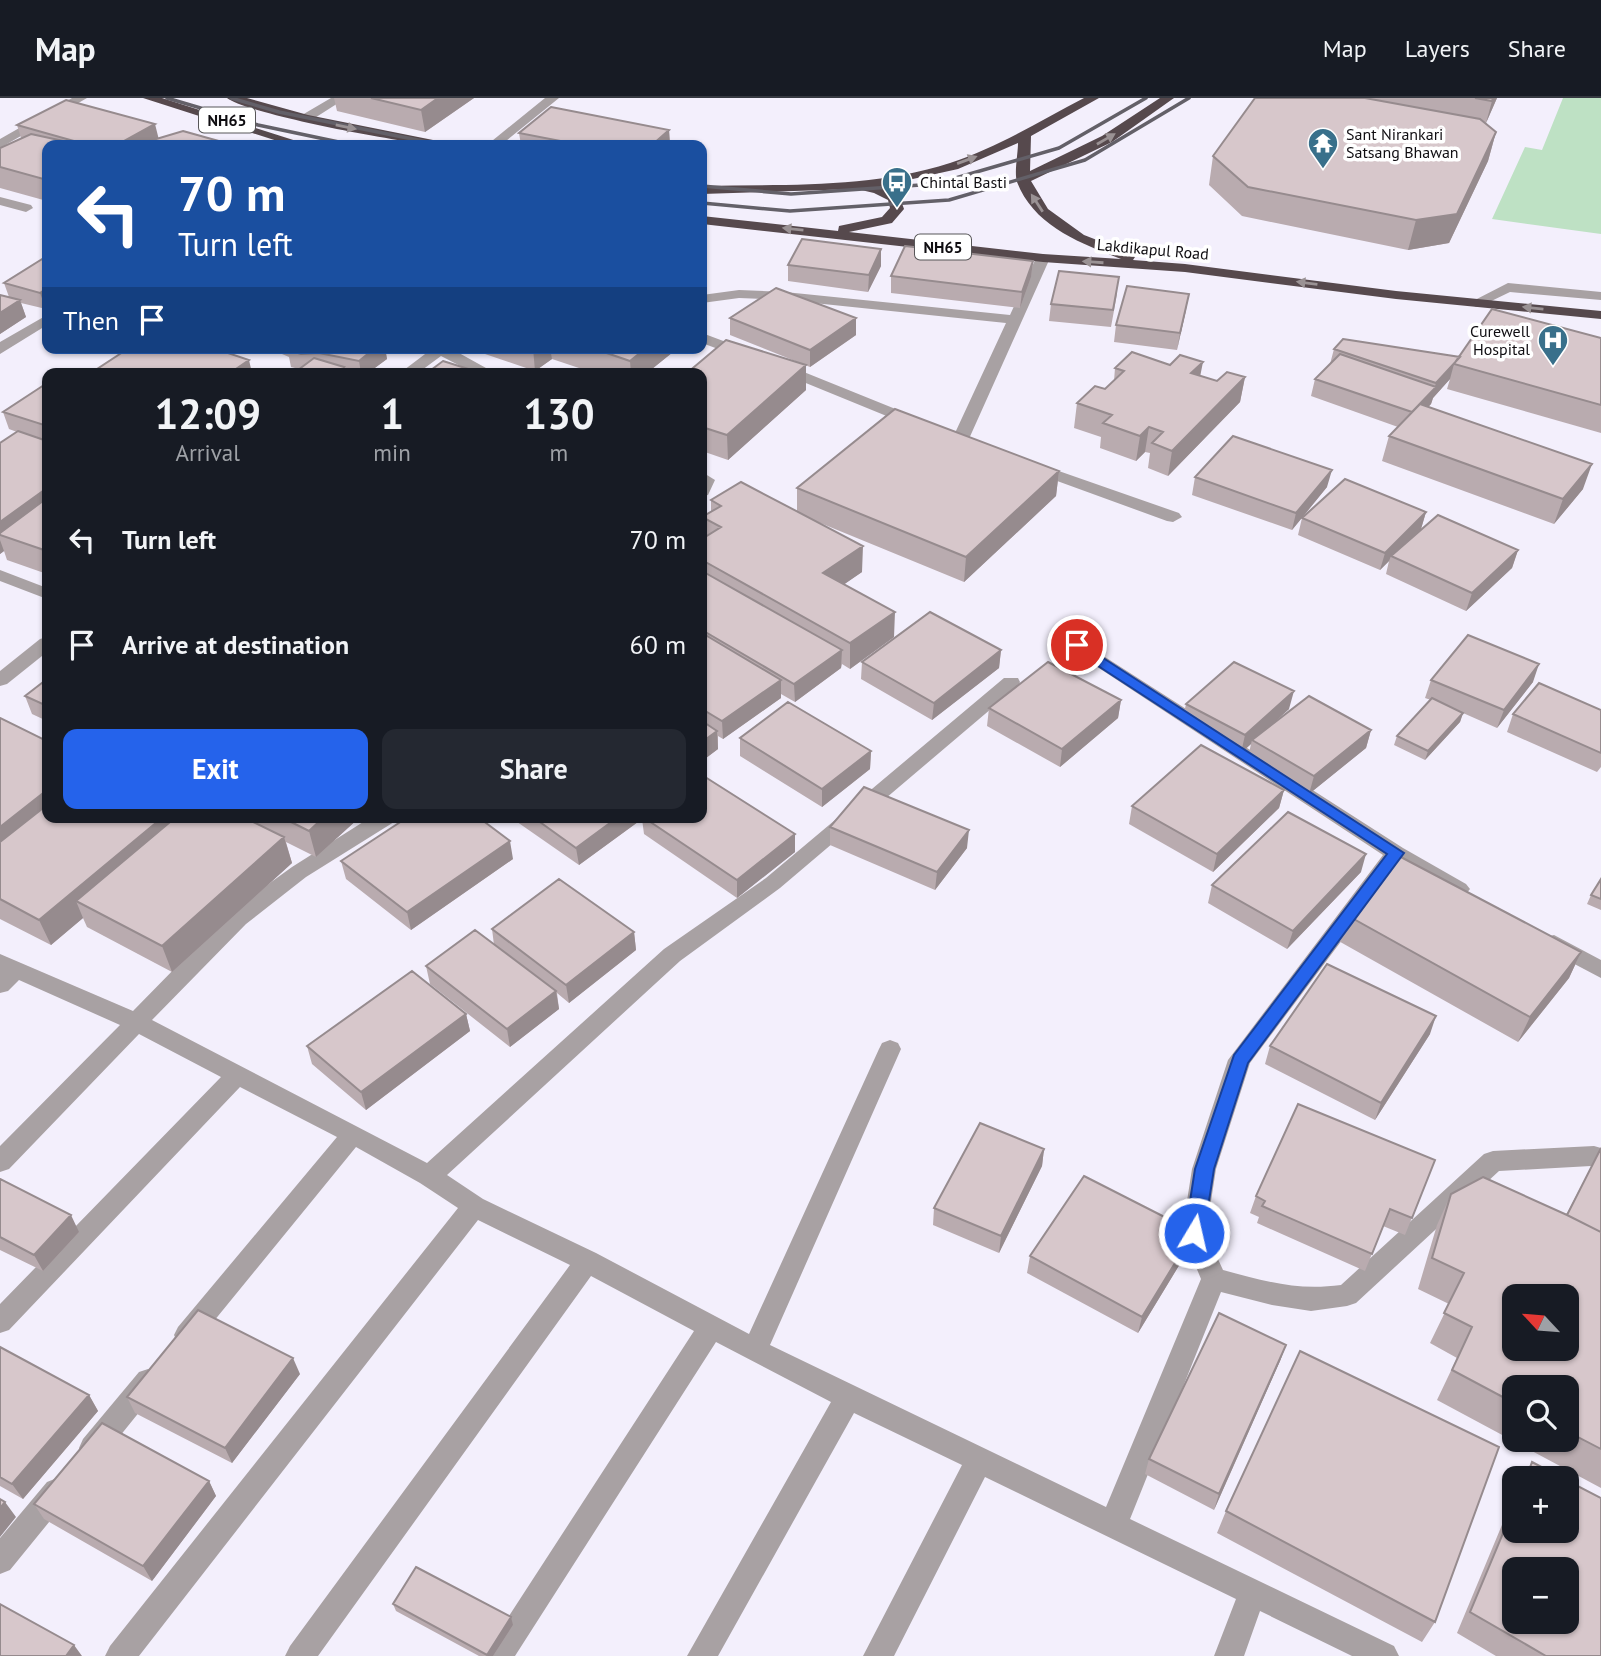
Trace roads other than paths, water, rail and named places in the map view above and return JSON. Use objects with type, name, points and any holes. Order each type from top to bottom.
[{"type":"highway","name":"NH65","points":[[149,98],[287,140]]},
{"type":"highway","name":"NH65","points":[[233,98],[306,118],[414,140]]},
{"type":"highway","name":"NH65","points":[[707,190],[853,186],[905,178],[952,166],[992,151],[1093,98]]},
{"type":"highway","points":[[1025,133],[1023,180],[1107,139],[1168,98]]},
{"type":"highway","name":"NH65","points":[[1023,180],[1043,212],[1079,238],[1127,257],[1185,268]]},
{"type":"highway","name":"NH65","points":[[828,233],[887,220],[897,209],[894,198],[877,189],[853,186]]},
{"type":"highway","name":"Lakdikapul Road","points":[[707,221],[1043,258],[1185,268],[1476,303],[1601,315]]},
{"type":"street","points":[[0,144],[81,98]]},
{"type":"street","points":[[306,118],[340,98]]},
{"type":"street","points":[[498,140],[552,98]]},
{"type":"street","points":[[0,201],[26,208]]},
{"type":"street","points":[[707,340],[966,443],[1043,258]]},
{"type":"street","points":[[1476,303],[1508,286],[1601,296]]},
{"type":"street","points":[[707,298],[739,294],[785,296],[1016,320]]},
{"type":"street","points":[[0,349],[42,322]]},
{"type":"street","points":[[415,368],[435,354]]},
{"type":"street","points":[[451,354],[477,368]]},
{"type":"street","points":[[1022,464],[1172,517]]},
{"type":"street","points":[[0,575],[42,592]]},
{"type":"street","points":[[1077,645],[1396,853],[1476,899]]},
{"type":"street","points":[[0,680],[42,647]]},
{"type":"street","points":[[429,1176],[672,955],[773,883],[1011,682]]},
{"type":"street","points":[[0,1162],[238,918],[299,872],[377,823]]},
{"type":"street","points":[[1113,1525],[1214,1279],[1194,1233],[1204,1169],[1240,1060],[1396,853]]},
{"type":"street","points":[[1534,932],[1601,970]]},
{"type":"street","points":[[6,972],[136,1022],[236,1076],[353,1134],[429,1176],[474,1206],[587,1261],[755,1349],[1384,1656]]},
{"type":"street","points":[[755,1349],[890,1049]]},
{"type":"street","points":[[0,1322],[236,1076]]},
{"type":"street","points":[[0,1560],[353,1134]]},
{"type":"street","points":[[1214,1279],[1272,1294],[1311,1300],[1347,1295],[1493,1161],[1594,1156],[1601,1160]]},
{"type":"street","points":[[120,1656],[474,1206]]},
{"type":"street","points":[[300,1656],[587,1261]]},
{"type":"street","points":[[498,1656],[712,1326]]},
{"type":"street","points":[[702,1656],[849,1396]]},
{"type":"street","points":[[878,1656],[979,1460]]},
{"type":"street","points":[[1230,1656],[1252,1592]]},
{"type":"railway","points":[[167,98],[258,125],[329,140]]},
{"type":"railway","points":[[231,98],[279,112],[417,140]]},
{"type":"railway","points":[[707,186],[791,194],[935,184],[1059,148],[1146,98]]},
{"type":"railway","points":[[707,203],[790,211],[949,200],[1085,160],[1189,98]]},
{"type":"place","name":"Sant Nirankari Satsang Bhawan","points":[[1323,170]]},
{"type":"place","name":"Chintal Basti","points":[[897,209]]},
{"type":"place","name":"Curewell Hospital","points":[[1553,367]]}]
